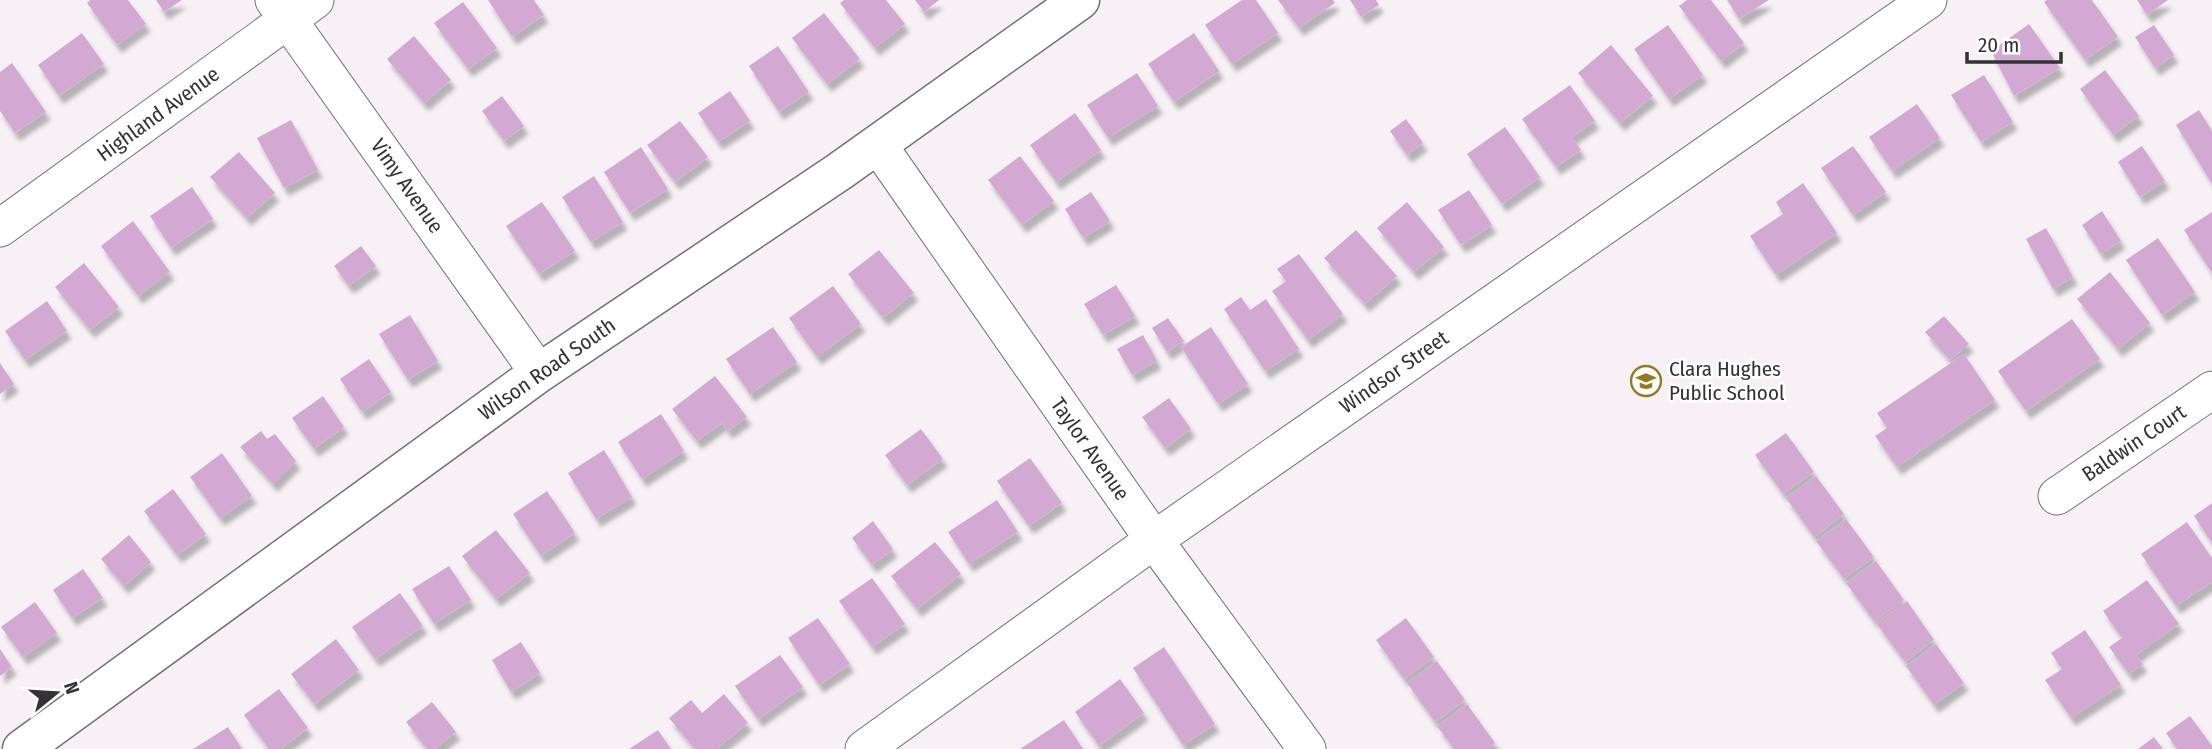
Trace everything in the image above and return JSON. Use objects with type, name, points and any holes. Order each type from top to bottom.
[{"type":"main road","name":"Wilson Road South","points":[[22,749],[539,373],[878,145],[1080,0]]},
{"type":"street","name":"Windsor Street","points":[[864,749],[1154,540],[1928,0]]},
{"type":"street","name":"Highland Avenue","points":[[0,228],[292,6]]},
{"type":"street","name":"Vimy Avenue","points":[[292,6],[539,373]]},
{"type":"street","name":"Taylor Avenue","points":[[878,145],[1154,540],[1307,749]]},
{"type":"street","name":"Baldwin Court","points":[[2057,496],[2212,390]]},
{"type":"building","points":[[90,0],[128,0],[146,24],[117,45],[87,3]]},
{"type":"building","points":[[156,0],[182,0],[164,12]]},
{"type":"building","points":[[488,0],[534,0],[544,15],[512,37]]},
{"type":"building","points":[[844,0],[886,0],[905,24],[875,48],[840,3]]},
{"type":"building","points":[[915,0],[939,0],[924,12]]},
{"type":"building","points":[[1242,0],[1256,0],[1278,33],[1232,64],[1205,25]]},
{"type":"building","points":[[1278,0],[1333,0],[1335,3],[1299,28]]},
{"type":"building","points":[[1350,0],[1376,0],[1379,5],[1361,17]]},
{"type":"building","points":[[1687,0],[1711,0],[1744,43],[1721,61],[1679,6]]},
{"type":"building","points":[[1727,0],[1769,0],[1739,19]]},
{"type":"building","points":[[2092,0],[2118,37],[2085,60],[2044,2]]},
{"type":"building","points":[[2137,0],[2168,0],[2147,15]]},
{"type":"building","points":[[463,2],[497,48],[468,69],[434,23]]},
{"type":"building","points":[[824,13],[860,59],[827,84],[792,38]]},
{"type":"building","points":[[2029,24],[2060,68],[2014,96],[1991,51]]},
{"type":"building","points":[[1668,25],[1703,75],[1669,99],[1634,49]]},
{"type":"building","points":[[2154,25],[2174,55],[2155,68],[2135,37]]},
{"type":"building","points":[[82,33],[104,64],[59,96],[38,65]]},
{"type":"building","points":[[1194,33],[1219,71],[1174,102],[1148,64]]},
{"type":"building","points":[[414,36],[451,80],[424,103],[387,59]]},
{"type":"building","points":[[1611,45],[1653,96],[1620,123],[1578,73]]},
{"type":"building","points":[[778,46],[809,92],[779,112],[749,66]]},
{"type":"building","points":[[12,63],[46,112],[15,133],[0,111],[0,72]]},
{"type":"building","points":[[2105,70],[2139,116],[2113,135],[2080,89]]},
{"type":"building","points":[[1137,73],[1158,106],[1108,138],[1087,105]]},
{"type":"building","points":[[1984,75],[2013,122],[1981,142],[1951,95]]},
{"type":"building","points":[[1570,85],[1595,121],[1572,137],[1581,150],[1556,167],[1522,119]]},
{"type":"building","points":[[730,91],[750,121],[718,142],[698,113]]},
{"type":"building","points":[[502,96],[524,126],[504,141],[482,111]]},
{"type":"building","points":[[1917,104],[1940,138],[1892,171],[1869,137]]},
{"type":"building","points":[[2199,110],[2212,131],[2212,184],[2176,125]]},
{"type":"building","points":[[1075,113],[1101,150],[1056,182],[1030,145]]},
{"type":"building","points":[[1406,119],[1423,143],[1407,155],[1390,131]]},
{"type":"building","points":[[291,120],[318,170],[284,188],[257,138]]},
{"type":"building","points":[[680,121],[708,157],[675,182],[647,145]]},
{"type":"building","points":[[1505,127],[1540,177],[1502,204],[1467,154]]},
{"type":"building","points":[[1853,146],[1886,192],[1853,215],[1821,168]]},
{"type":"building","points":[[2142,146],[2165,181],[2140,197],[2118,162]]},
{"type":"building","points":[[641,147],[668,189],[630,213],[604,172]]},
{"type":"building","points":[[239,152],[275,193],[247,218],[210,177]]},
{"type":"building","points":[[1020,156],[1054,201],[1022,225],[988,180]]},
{"type":"building","points":[[594,176],[623,222],[591,242],[562,197]]},
{"type":"building","points":[[1803,183],[1837,233],[1776,275],[1750,236],[1783,214],[1776,202]]},
{"type":"building","points":[[192,187],[213,219],[171,248],[150,216]]},
{"type":"building","points":[[1469,190],[1492,225],[1461,245],[1438,210]]},
{"type":"building","points":[[1091,192],[1110,221],[1083,238],[1065,209]]},
{"type":"building","points":[[542,202],[575,251],[539,274],[506,226]]},
{"type":"building","points":[[1407,202],[1444,247],[1414,272],[1377,228]]},
{"type":"building","points":[[2102,211],[2121,241],[2101,254],[2082,225]]},
{"type":"building","points":[[2212,212],[2212,273],[2184,230]]},
{"type":"building","points":[[133,221],[170,272],[138,296],[101,246]]},
{"type":"building","points":[[2046,228],[2073,277],[2053,289],[2026,239]]},
{"type":"building","points":[[1356,230],[1397,276],[1365,304],[1324,258]]},
{"type":"building","points":[[2158,238],[2195,292],[2162,315],[2126,260]]},
{"type":"building","points":[[361,246],[376,266],[349,286],[334,266]]},
{"type":"building","points":[[879,250],[914,293],[883,318],[848,274]]},
{"type":"building","points":[[1299,254],[1343,314],[1308,340],[1272,291],[1286,281],[1277,269]]},
{"type":"building","points":[[84,263],[119,307],[90,330],[55,287]]},
{"type":"building","points":[[2110,272],[2150,323],[2118,349],[2077,299]]},
{"type":"building","points":[[1116,285],[1135,316],[1103,335],[1084,304]]},
{"type":"building","points":[[833,286],[861,324],[817,357],[789,318]]},
{"type":"building","points":[[1241,297],[1250,310],[1266,299],[1299,349],[1265,371],[1224,309]]},
{"type":"building","points":[[47,301],[67,331],[25,360],[5,331]]},
{"type":"building","points":[[410,315],[438,361],[408,380],[379,334]]},
{"type":"building","points":[[1944,316],[1969,344],[1950,360],[1925,332]]},
{"type":"building","points":[[1168,318],[1184,341],[1167,352],[1152,328]]},
{"type":"building","points":[[2072,319],[2100,359],[2026,411],[1998,371]]},
{"type":"building","points":[[773,327],[797,362],[750,394],[726,359]]},
{"type":"building","points":[[1211,327],[1248,384],[1218,404],[1181,347]]},
{"type":"building","points":[[1143,335],[1157,361],[1132,375],[1117,349]]},
{"type":"building","points":[[1964,354],[1995,400],[1897,467],[1875,436],[1887,428],[1877,413]]},
{"type":"building","points":[[369,359],[391,392],[362,412],[340,379]]},
{"type":"building","points":[[0,363],[14,384],[0,394]]},
{"type":"building","points":[[715,376],[747,417],[728,431],[722,423],[697,441],[672,409]]},
{"type":"building","points":[[323,396],[344,427],[314,449],[292,418]]},
{"type":"building","points":[[1169,398],[1191,429],[1165,448],[1142,417]]},
{"type":"building","points":[[661,414],[684,451],[642,479],[618,442]]},
{"type":"building","points":[[921,429],[943,459],[907,485],[885,455]]},
{"type":"building","points":[[261,431],[267,439],[275,434],[296,461],[273,484],[240,447]]},
{"type":"building","points":[[1786,433],[1814,472],[1783,494],[1755,455]]},
{"type":"building","points":[[604,450],[632,497],[596,519],[568,473]]},
{"type":"building","points":[[222,453],[252,496],[220,518],[190,477]]},
{"type":"building","points":[[1030,458],[1062,503],[1029,526],[997,481]]},
{"type":"building","points":[[1816,476],[1844,514],[1814,537],[1786,498]]},
{"type":"building","points":[[173,489],[206,534],[177,555],[144,511]]},
{"type":"building","points":[[547,491],[575,533],[541,556],[513,514]]},
{"type":"building","points":[[997,500],[1018,532],[969,564],[948,532]]},
{"type":"building","points":[[2212,503],[2212,543],[2194,516]]},
{"type":"building","points":[[1846,519],[1874,557],[1844,579],[1816,541]]},
{"type":"building","points":[[873,521],[893,549],[872,565],[852,538]]},
{"type":"building","points":[[2187,522],[2212,558],[2212,582],[2176,606],[2141,554]]},
{"type":"building","points":[[496,530],[530,573],[496,599],[462,556]]},
{"type":"building","points":[[129,535],[151,562],[124,586],[101,559]]},
{"type":"building","points":[[935,542],[961,574],[917,609],[891,576]]},
{"type":"building","points":[[1876,561],[1904,600],[1874,621],[1846,583]]},
{"type":"building","points":[[449,566],[471,600],[434,624],[412,589]]},
{"type":"building","points":[[83,569],[103,598],[72,618],[53,590]]},
{"type":"building","points":[[872,578],[905,624],[872,647],[839,601]]},
{"type":"building","points":[[2147,580],[2179,624],[2136,655],[2143,664],[2129,674],[2109,647],[2122,638],[2103,611]]},
{"type":"building","points":[[400,593],[423,626],[375,659],[352,627]]},
{"type":"building","points":[[1907,601],[1934,640],[1905,662],[1876,623]]},
{"type":"building","points":[[35,602],[57,633],[23,657],[1,627]]},
{"type":"building","points":[[818,618],[850,664],[819,685],[788,638]]},
{"type":"building","points":[[1406,618],[1434,657],[1404,679],[1376,640]]},
{"type":"building","points":[[2085,630],[2121,685],[2071,718],[2045,680],[2062,669],[2051,653]]},
{"type":"building","points":[[336,639],[359,670],[314,704],[291,674]]},
{"type":"building","points":[[521,642],[540,673],[511,692],[492,660]]},
{"type":"building","points":[[1936,644],[1964,683],[1934,705],[1906,666]]},
{"type":"building","points":[[1164,647],[1215,724],[1183,745],[1133,668]]},
{"type":"building","points":[[0,649],[12,667],[0,676]]},
{"type":"building","points":[[780,655],[803,687],[758,719],[735,686]]},
{"type":"building","points":[[1437,661],[1465,700],[1435,722],[1407,683]]},
{"type":"building","points":[[1120,679],[1144,713],[1099,746],[1075,712]]},
{"type":"building","points":[[279,689],[308,728],[280,749],[269,749],[244,715]]},
{"type":"building","points":[[724,694],[748,723],[716,749],[695,749],[669,718],[691,700],[702,713]]},
{"type":"building","points":[[432,702],[456,732],[434,749],[427,749],[406,722]]},
{"type":"building","points":[[1467,704],[1495,743],[1487,749],[1454,749],[1437,726]]},
{"type":"building","points":[[2190,716],[2212,749],[2177,749],[2166,733]]},
{"type":"building","points":[[1064,720],[1083,749],[1020,749]]},
{"type":"building","points":[[228,727],[242,749],[193,749]]},
{"type":"building","points":[[658,730],[671,749],[629,749]]},
{"type":"building","points":[[2154,737],[2163,749],[2138,749]]},
{"type":"place","name":"Clara Hughes Public School","points":[[1646,381]]}]
